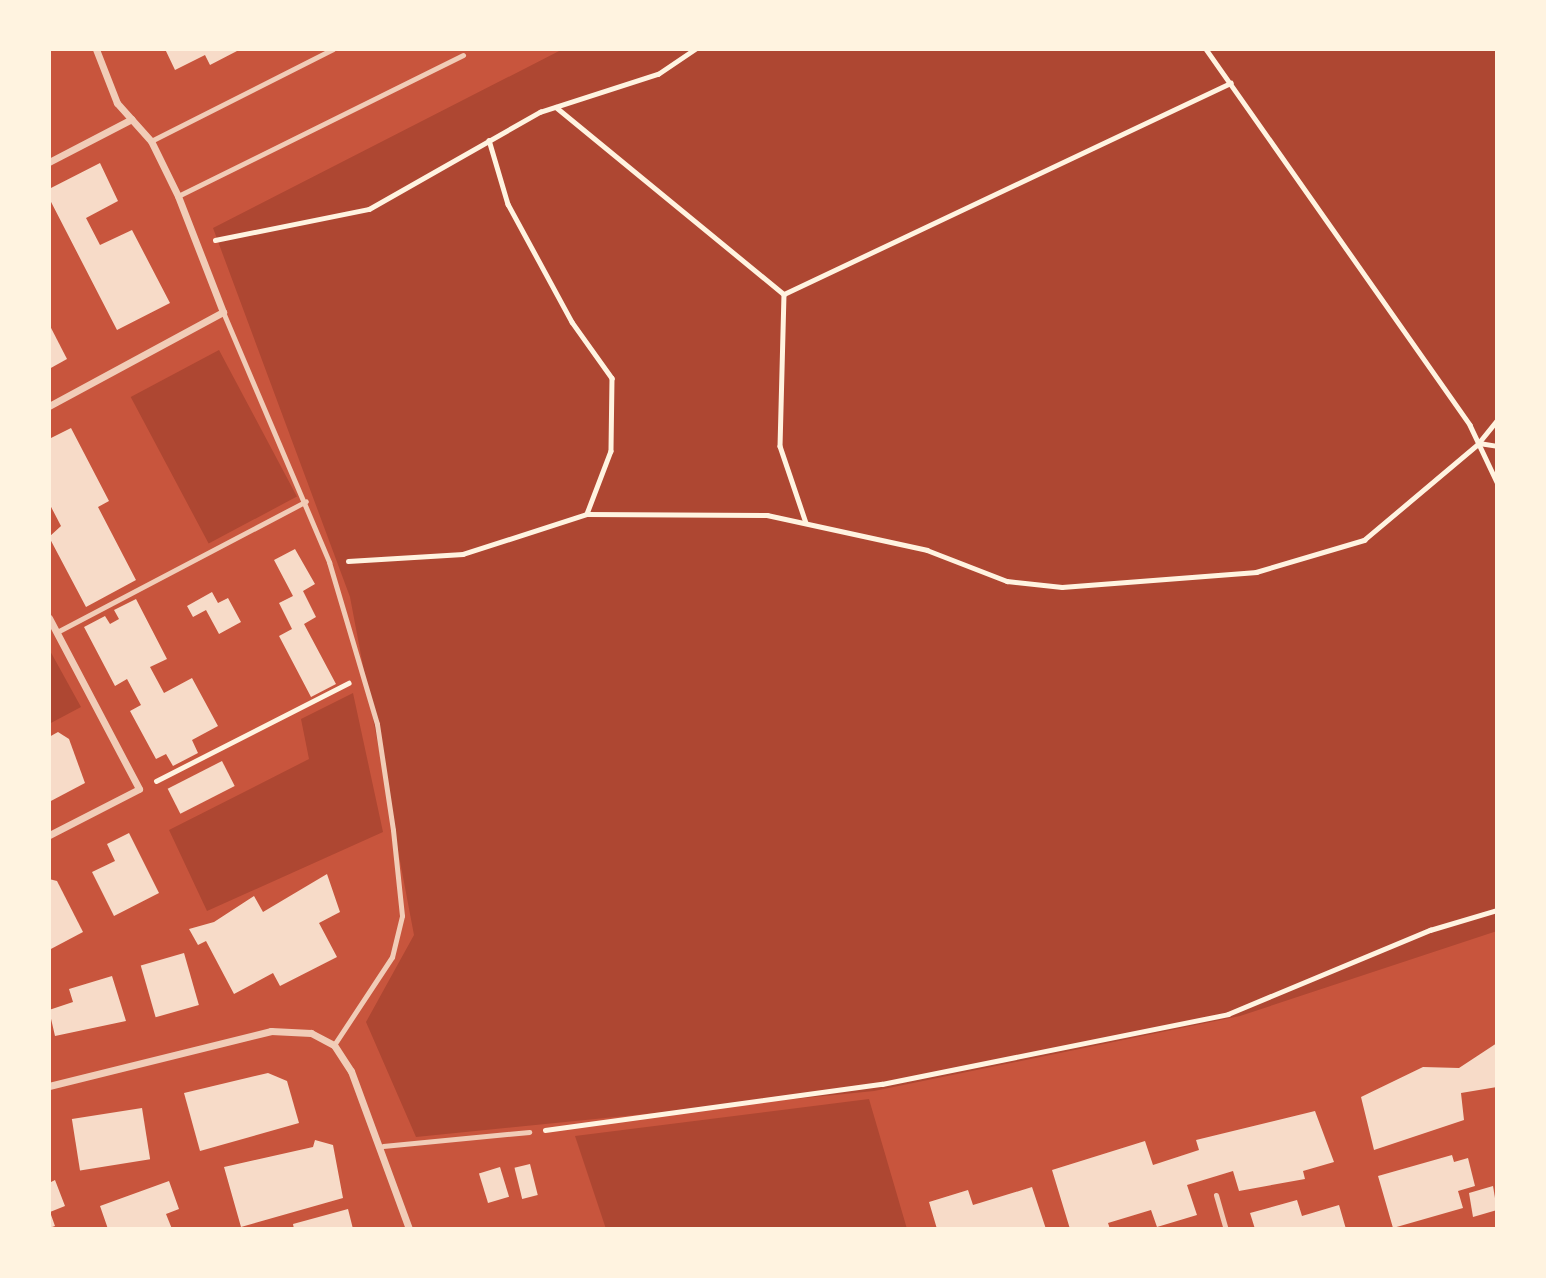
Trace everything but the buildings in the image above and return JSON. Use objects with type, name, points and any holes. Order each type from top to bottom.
[{"type":"street","points":[[49,406],[223,312],[178,196],[151,141],[117,103],[96,49]]},
{"type":"street","points":[[49,162],[132,120]]},
{"type":"street","points":[[49,618],[139,789],[49,835]]},
{"type":"street","points":[[49,1086],[271,1031],[311,1033],[334,1045],[383,1146],[409,1229]]},
{"type":"lane","points":[[151,141],[333,49]]},
{"type":"lane","points":[[178,196],[463,55]]},
{"type":"lane","points":[[223,312],[330,562],[377,724],[402,916],[392,957],[334,1045]]},
{"type":"lane","points":[[57,632],[306,501]]},
{"type":"lane","points":[[383,1146],[529,1132]]},
{"type":"lane","points":[[1216,1195],[1226,1229]]},
{"type":"path","points":[[197,244],[369,209],[489,140],[556,107],[658,74],[695,49]]},
{"type":"path","points":[[1206,49],[1479,443],[1497,482]]},
{"type":"path","points":[[784,294],[1231,83]]},
{"type":"path","points":[[556,107],[784,294]]},
{"type":"path","points":[[489,140],[508,204],[572,322],[612,378],[611,451],[587,514]]},
{"type":"path","points":[[784,294],[780,446],[807,524]]},
{"type":"path","points":[[330,562],[463,554],[587,514],[766,515],[927,550],[1007,581],[1048,585],[1256,572],[1364,540],[1479,443],[1497,421]]},
{"type":"path","points":[[1479,443],[1497,446]]},
{"type":"path","points":[[139,789],[362,677]]},
{"type":"path","points":[[529,1132],[882,1084],[1228,1014],[1430,930],[1497,910]]},
{"type":"shaded area","points":[[563,49],[1497,49],[1497,931],[1240,1016],[874,1091],[416,1137],[366,1022],[414,935],[350,597],[213,228]]},
{"type":"shaded area","points":[[219,350],[297,497],[209,544],[131,397]]},
{"type":"shaded area","points":[[49,649],[81,707],[49,724]]},
{"type":"shaded area","points":[[353,693],[383,832],[207,911],[169,830],[309,759],[301,719]]},
{"type":"shaded area","points":[[869,1099],[907,1229],[606,1229],[575,1136]]}]
